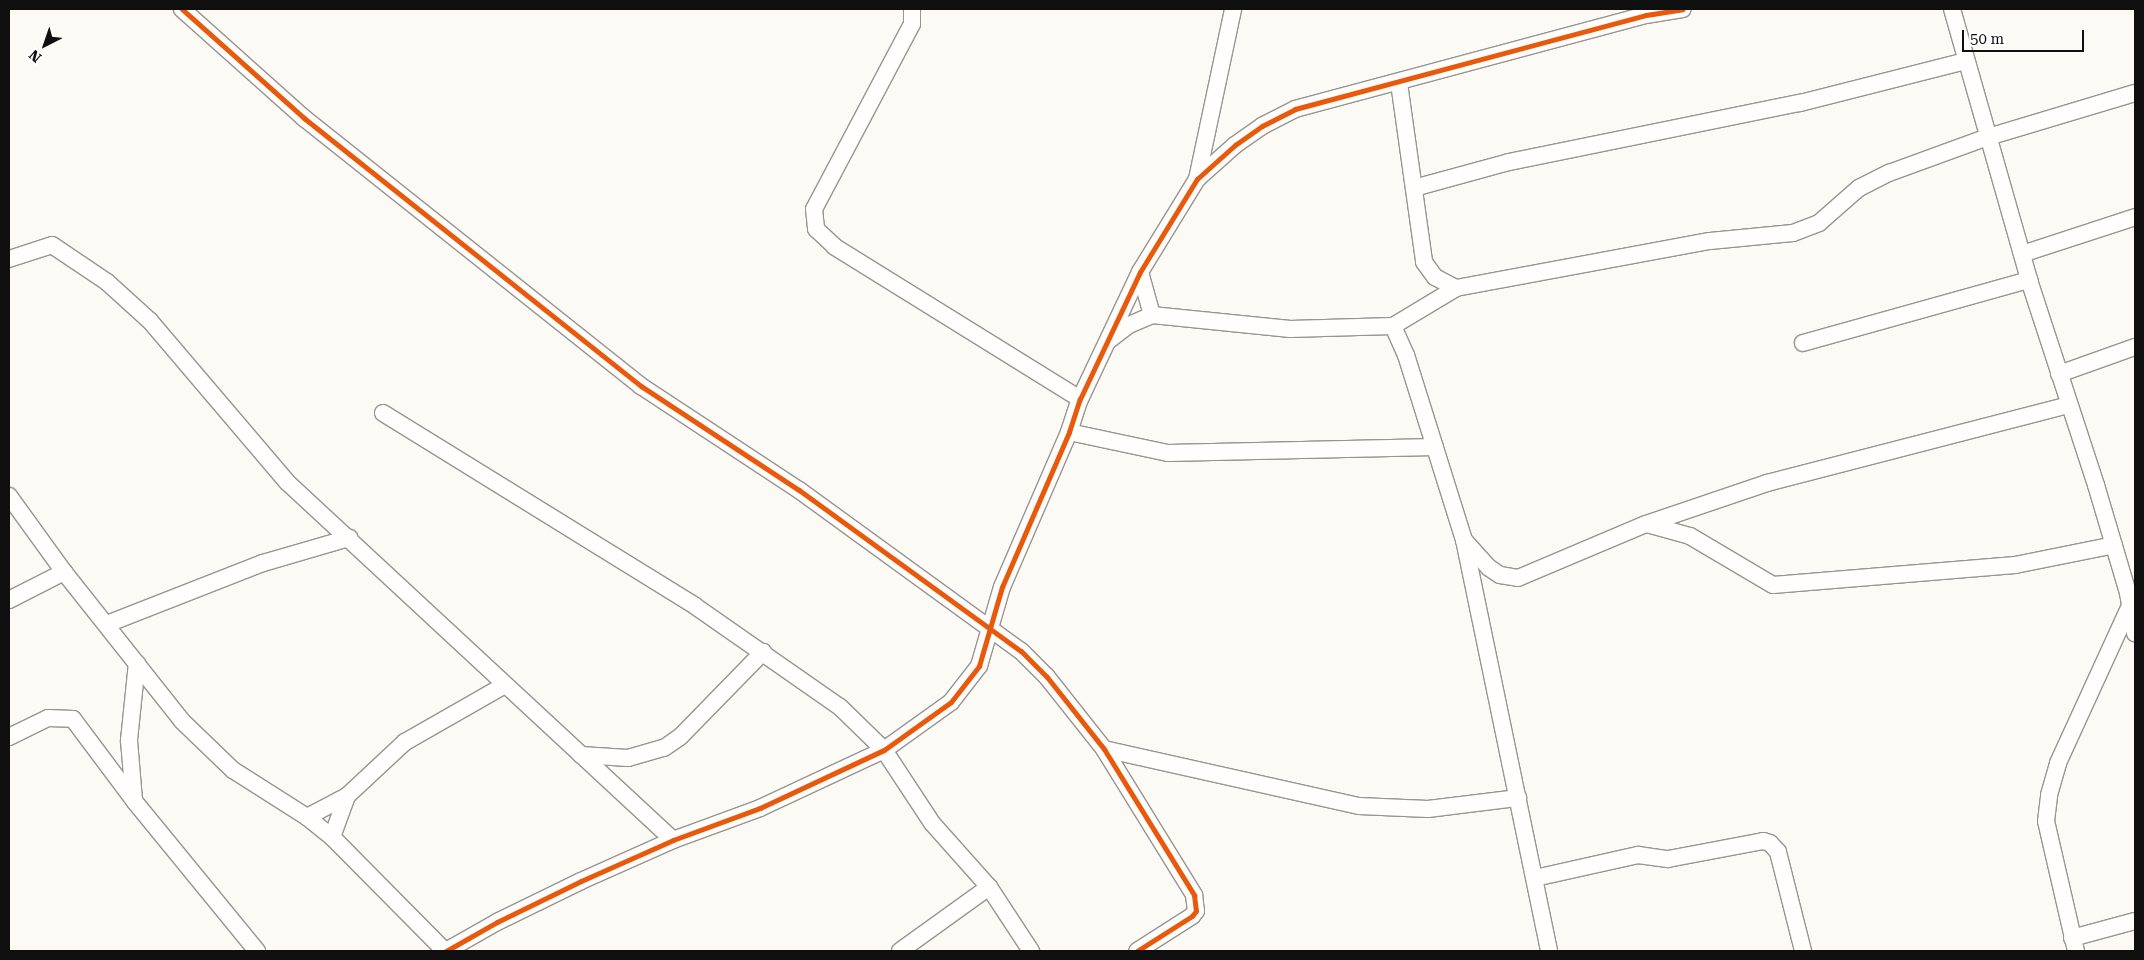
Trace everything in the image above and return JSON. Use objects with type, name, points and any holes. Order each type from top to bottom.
[{"type":"street","points":[[182,9],[304,118],[641,386],[799,490],[1021,651],[1047,677],[1104,749],[1197,905],[1192,916],[1137,951]]},
{"type":"street","points":[[912,9],[912,24],[814,209],[816,229],[835,247],[1080,399]]},
{"type":"street","points":[[1197,180],[1233,9]]},
{"type":"street","points":[[9,496],[64,572],[182,720],[233,770],[307,817],[332,837],[445,951],[539,901],[673,840],[760,808],[884,750],[950,702],[968,683],[979,666],[992,630],[1002,587],[1069,432],[1080,399],[1140,272],[1197,180],[1262,126],[1295,109],[1399,83],[1646,15],[1683,9]]},
{"type":"street","points":[[1952,9],[2029,280],[2131,597],[2135,633]]},
{"type":"street","points":[[1414,188],[1509,162],[1800,103],[1966,61]]},
{"type":"street","points":[[1399,83],[1424,262],[1435,277],[1456,288]]},
{"type":"street","points":[[1109,340],[1129,325],[1152,316],[1290,328],[1393,326],[1456,288],[1710,241],[1809,229],[1873,180],[1988,137],[2135,93]]},
{"type":"street","points":[[2022,254],[2135,217]]},
{"type":"street","points":[[9,259],[52,245],[107,282],[150,322],[287,482],[349,538],[503,686],[673,840]]},
{"type":"street","points":[[1140,272],[1152,316]]},
{"type":"street","points":[[1803,343],[2029,280]]},
{"type":"street","points":[[1393,326],[1406,355],[1464,540],[1535,878],[1548,951]]},
{"type":"street","points":[[2059,374],[2135,347]]},
{"type":"street","points":[[1464,540],[1488,567],[1500,575],[1518,578],[1646,524],[1766,483],[2069,404]]},
{"type":"street","points":[[383,414],[638,570],[763,652],[840,707],[884,750],[932,823],[989,886],[1031,951]]},
{"type":"street","points":[[1069,432],[1168,453],[1435,447]]},
{"type":"street","points":[[1646,524],[1690,536],[1773,585],[2016,565],[2114,545]]},
{"type":"street","points":[[107,624],[263,563],[349,538]]},
{"type":"street","points":[[9,600],[64,572]]},
{"type":"street","points":[[2131,597],[2058,763],[2049,795],[2046,821],[2074,945],[2135,921]]},
{"type":"street","points":[[581,755],[628,758],[664,748],[680,738],[763,652]]},
{"type":"street","points":[[135,802],[129,740],[130,705],[137,663]]},
{"type":"street","points":[[307,817],[347,796],[404,742],[503,686]]},
{"type":"street","points":[[9,737],[48,718],[73,719],[135,802],[257,951]]},
{"type":"street","points":[[1104,749],[1359,806],[1428,809],[1518,798]]},
{"type":"street","points":[[332,837],[347,796]]},
{"type":"street","points":[[1535,878],[1638,855],[1668,859],[1770,843],[1778,852],[1803,951]]},
{"type":"street","points":[[900,951],[989,886]]},
{"type":"cycle path","points":[[182,9],[304,118],[641,386],[799,490],[1021,651],[1047,677],[1104,749],[1194,895],[1196,911],[1192,916],[1137,951]]},
{"type":"cycle path","points":[[446,951],[497,922],[581,881],[673,840],[760,808],[884,750],[951,702],[979,666],[1002,587],[1069,432],[1080,399],[1140,272],[1197,179],[1235,145],[1262,126],[1295,109],[1646,15],[1683,9]]}]
